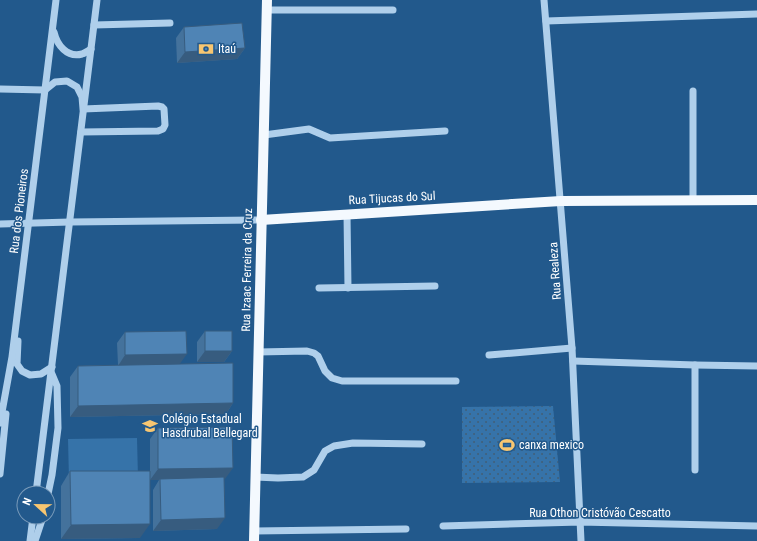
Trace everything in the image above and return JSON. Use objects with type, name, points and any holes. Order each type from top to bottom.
[{"type":"main road","name":"Rua Izaac Ferreira da Cruz","points":[[254,536],[267,5]]},
{"type":"main road","name":"Rua Tijucas do Sul","points":[[261,220],[561,201],[757,200]]},
{"type":"street","name":"Rua dos Pioneiros","points":[[0,424],[10,370],[56,0]]},
{"type":"street","points":[[37,485],[97,0]]},
{"type":"street","name":"Rua Realeza","points":[[544,0],[573,361],[581,541]]},
{"type":"street","points":[[267,5],[393,10]]},
{"type":"street","points":[[546,21],[757,14]]},
{"type":"street","points":[[94,25],[170,23]]},
{"type":"street","points":[[53,28],[56,39],[61,48],[71,54],[81,54],[91,49]]},
{"type":"street","points":[[0,89],[45,90],[55,82],[66,81],[77,87],[82,97],[84,109]]},
{"type":"street","points":[[693,91],[693,200]]},
{"type":"street","points":[[81,132],[158,131],[163,129],[165,125],[164,109],[158,106],[84,109]]},
{"type":"street","points":[[264,134],[309,129],[330,138],[445,131]]},
{"type":"street","points":[[347,214],[348,288]]},
{"type":"street","name":"Rua Tijucas do Sul","points":[[0,224],[261,220]]},
{"type":"street","points":[[319,288],[435,286]]},
{"type":"street","points":[[18,305],[17,364],[22,371],[30,375],[41,374],[51,370]]},
{"type":"street","points":[[489,355],[572,348]]},
{"type":"street","points":[[258,352],[307,351],[314,353],[318,356],[325,371],[332,378],[342,381],[456,381]]},
{"type":"street","points":[[573,361],[757,366]]},
{"type":"street","points":[[695,365],[695,470]]},
{"type":"street","points":[[0,474],[10,370]]},
{"type":"street","points":[[50,485],[58,428],[57,386],[51,370]]},
{"type":"street","points":[[255,477],[303,477],[314,470],[325,451],[334,446],[353,443],[422,444]]},
{"type":"street","name":"Rua Othon Cristóvão Cescatto","points":[[443,526],[580,522],[757,526]]},
{"type":"street","points":[[30,541],[32,525]]},
{"type":"street","points":[[35,541],[40,525]]},
{"type":"street","points":[[254,536],[406,529]]},
{"type":"shaded area","name":"canxa mexico","points":[[553,406],[560,482],[462,483],[462,407]]},
{"type":"shaded area","points":[[137,438],[138,478],[69,480],[68,439]]},
{"type":"building","points":[[242,23],[245,48],[185,52],[184,27]]},
{"type":"building","points":[[186,331],[187,354],[125,355],[125,332]]},
{"type":"building","points":[[205,331],[232,331],[232,351],[205,351]]},
{"type":"building","points":[[233,363],[233,403],[78,406],[78,366]]},
{"type":"building","points":[[232,427],[233,468],[158,469],[158,428]]},
{"type":"building","points":[[70,471],[150,471],[150,524],[71,525]]},
{"type":"building","points":[[224,477],[225,518],[161,520],[160,479]]},
{"type":"place","name":"Itaú","points":[[206,49]]},
{"type":"place","name":"Colégio Estadual Hasdrubal Bellegard","points":[[150,426]]},
{"type":"place","name":"canxa mexico","points":[[507,445]]}]
